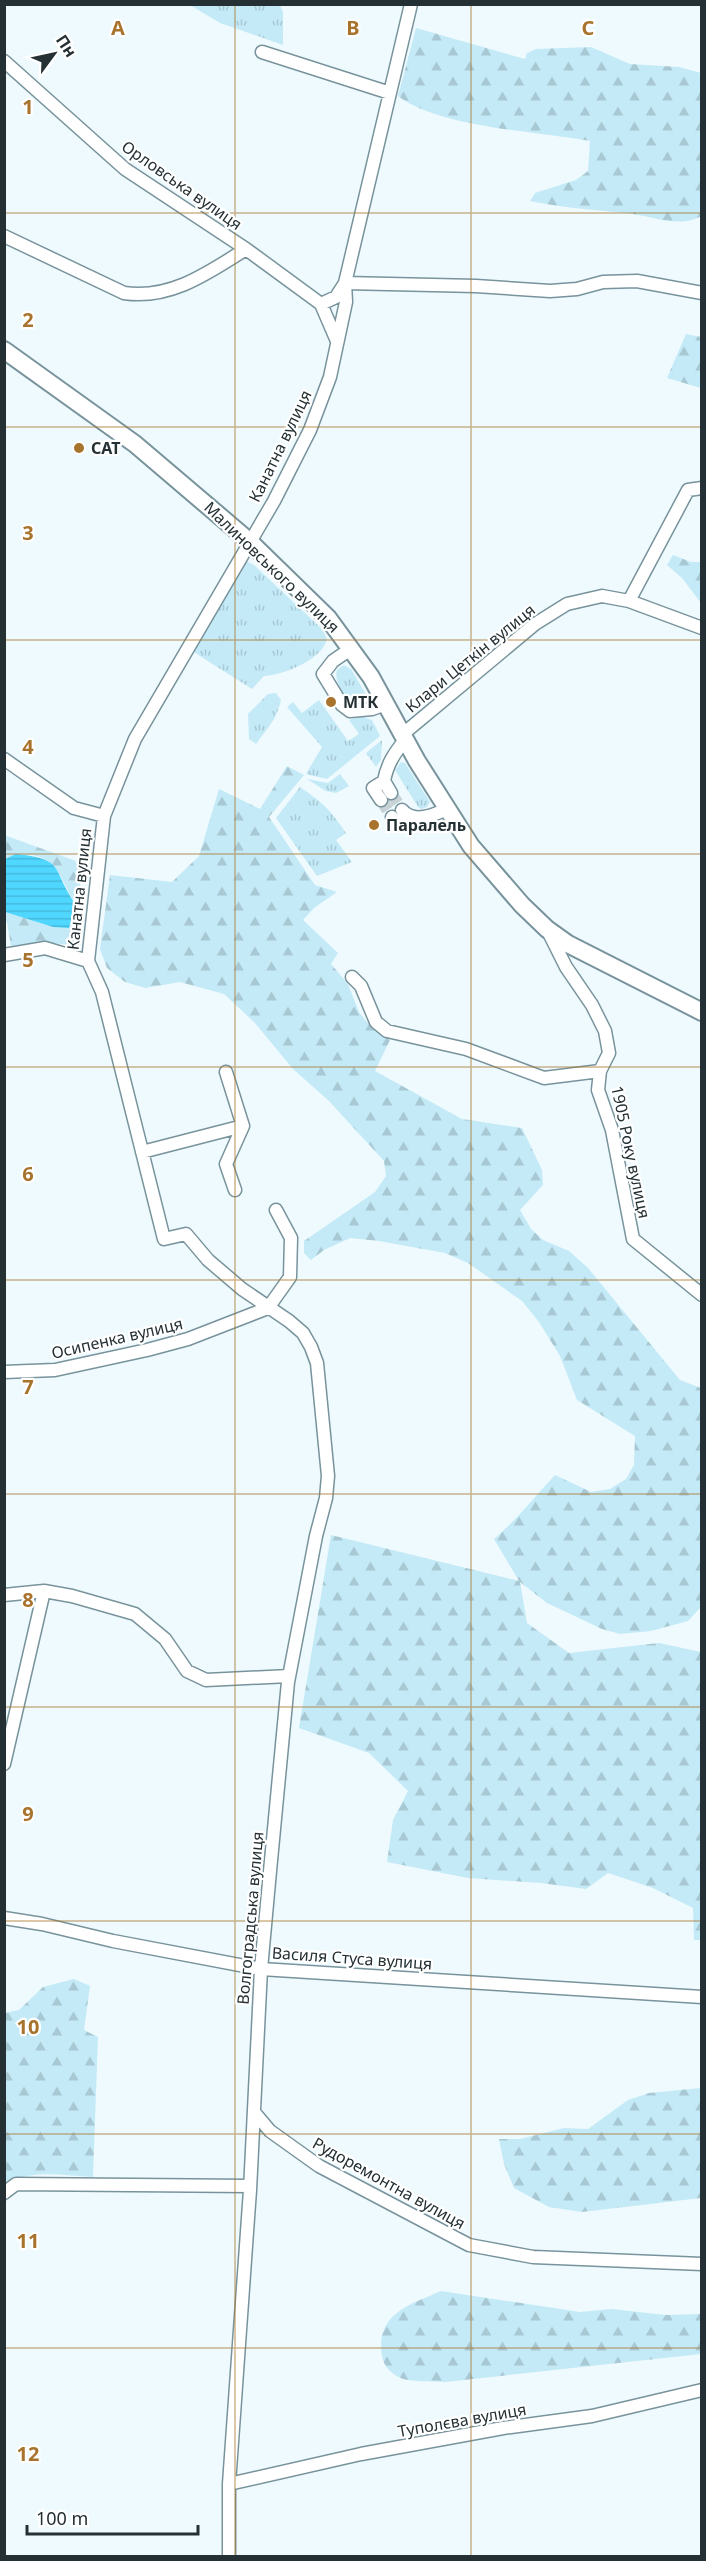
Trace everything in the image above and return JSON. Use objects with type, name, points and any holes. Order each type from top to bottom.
[{"type":"main road","name":"Малиновського вулиця","points":[[4,350],[135,444],[249,541],[328,618],[352,648],[471,846],[498,879],[547,929],[568,944],[702,1012]]},
{"type":"street","name":"Канатна вулиця","points":[[268,1308],[208,1260],[186,1234],[164,1239],[102,992],[88,961],[104,816],[135,739],[287,476],[310,430],[330,377],[346,303],[345,283],[411,4]]},
{"type":"street","points":[[262,52],[390,93]]},
{"type":"street","name":"Орловська вулиця","points":[[4,60],[124,169],[246,249],[321,304]]},
{"type":"street","points":[[4,236],[124,293],[142,296],[175,289],[200,277],[246,249]]},
{"type":"street","points":[[337,341],[321,304],[336,297],[345,283],[476,286],[550,291],[577,289],[603,282],[637,281],[702,293]]},
{"type":"street","points":[[629,602],[688,490],[702,488]]},
{"type":"street","name":"Клари Цеткін вулиця","points":[[386,796],[384,781],[393,755],[404,737],[543,619],[567,604],[602,596],[629,602],[702,628]]},
{"type":"street","points":[[352,648],[327,667],[323,675],[342,705],[350,711],[372,710],[386,704]]},
{"type":"street","points":[[4,759],[74,808],[104,816]]},
{"type":"street","points":[[397,813],[418,818],[432,816],[447,809]]},
{"type":"street","name":"1905 Року вулиця","points":[[547,929],[566,967],[592,1005],[605,1031],[609,1053],[600,1071],[598,1090],[612,1130],[633,1239],[702,1295]]},
{"type":"street","name":"Канатна вулиця","points":[[4,955],[45,948],[88,961]]},
{"type":"street","points":[[352,977],[362,986],[376,1022],[387,1031],[466,1049],[544,1078],[600,1071]]},
{"type":"street","points":[[226,1072],[243,1126],[226,1164],[235,1190]]},
{"type":"street","points":[[142,1152],[243,1126]]},
{"type":"street","points":[[268,1308],[290,1277],[291,1238],[276,1210]]},
{"type":"street","name":"Осипенка вулиця","points":[[4,1372],[55,1370],[147,1350],[188,1339],[268,1308]]},
{"type":"street","name":"Волгоградська вулиця","points":[[229,2556],[229,2484],[250,2186],[261,1969],[289,1676],[316,1536],[326,1498],[328,1476],[317,1363],[303,1334],[289,1321],[268,1308]]},
{"type":"street","points":[[4,1595],[44,1591],[72,1596],[135,1614],[165,1639],[187,1671],[206,1680],[289,1676]]},
{"type":"street","points":[[4,1764],[44,1591]]},
{"type":"street","name":"Василя Стуса вулиця","points":[[4,1918],[261,1969],[702,1997]]},
{"type":"street","name":"Рудоремонтна вулиця","points":[[254,2112],[270,2131],[319,2166],[469,2245],[533,2257],[702,2264]]},
{"type":"street","points":[[4,2193],[16,2184],[250,2186]]},
{"type":"street","name":"Туполєва вулиця","points":[[229,2484],[362,2454],[503,2428],[592,2416],[702,2390]]},
{"type":"green space","points":[[190,5],[280,5],[283,12],[283,45],[220,23]]},
{"type":"green space","points":[[416,28],[525,59],[527,53],[536,49],[591,47],[630,64],[679,67],[701,73],[701,216],[676,221],[530,201],[535,193],[576,180],[588,171],[590,141],[463,122],[416,107],[398,96]]},
{"type":"green space","points":[[686,334],[701,337],[701,388],[667,378]]},
{"type":"green space","points":[[673,555],[691,562],[701,562],[701,603],[682,578],[667,565]]},
{"type":"green space","points":[[240,561],[254,565],[322,629],[327,639],[324,647],[310,660],[281,673],[264,676],[252,689],[189,649]]},
{"type":"green space","points":[[344,665],[351,669],[367,696],[359,705],[350,701],[339,686],[337,670]]},
{"type":"green space","points":[[276,693],[281,700],[277,713],[256,744],[249,739],[248,714],[268,694]]},
{"type":"green space","points":[[319,700],[348,741],[359,734],[349,720],[361,716],[372,720],[380,736],[327,779],[306,774],[322,747],[287,707],[293,702],[302,713]]},
{"type":"green space","points":[[382,740],[381,760],[376,767],[366,753]]},
{"type":"green space","points":[[401,762],[405,763],[430,802],[427,807],[421,809],[418,807],[395,770]]},
{"type":"green space","points":[[287,766],[304,775],[269,817],[315,885],[337,892],[314,908],[303,920],[338,953],[331,964],[348,984],[359,1012],[370,1026],[390,1040],[375,1071],[462,1119],[522,1128],[542,1170],[543,1185],[520,1210],[531,1229],[543,1240],[569,1251],[588,1268],[680,1380],[701,1388],[701,1607],[688,1621],[651,1631],[620,1634],[602,1629],[547,1603],[520,1582],[527,1623],[569,1653],[659,1643],[701,1652],[701,1940],[694,1940],[693,1908],[653,1888],[608,1873],[586,1889],[468,1878],[387,1862],[393,1820],[408,1791],[369,1753],[299,1728],[331,1535],[519,1581],[494,1539],[555,1475],[591,1492],[610,1489],[626,1479],[634,1465],[635,1436],[577,1400],[560,1356],[539,1322],[522,1301],[468,1263],[445,1253],[350,1238],[324,1250],[311,1260],[304,1253],[304,1241],[375,1192],[386,1176],[384,1161],[329,1101],[293,1069],[254,1022],[224,994],[180,982],[145,988],[125,982],[107,968],[100,949],[110,875],[172,882],[199,856],[219,789],[260,809]]},
{"type":"green space","points":[[340,774],[349,786],[336,793],[326,791],[307,779],[328,783]]},
{"type":"green space","points":[[300,787],[326,807],[346,833],[336,840],[352,862],[317,876],[276,818]]},
{"type":"green space","points":[[4,835],[76,861],[82,895],[74,945],[49,943],[11,946],[5,912],[53,927],[75,903],[59,873],[41,857],[15,855],[5,859]]},
{"type":"green space","points":[[74,1979],[90,1986],[84,2030],[98,2037],[93,2177],[25,2176],[5,2185],[5,2013],[19,2010],[43,1987]]},
{"type":"green space","points":[[701,2088],[701,2198],[582,2212],[549,2207],[514,2188],[504,2164],[499,2139],[520,2139],[564,2128],[588,2129],[628,2100],[649,2093]]},
{"type":"green space","points":[[441,2291],[580,2312],[612,2309],[665,2315],[701,2314],[701,2354],[445,2382],[403,2379],[392,2373],[383,2360],[381,2342],[384,2330],[397,2313]]},
{"type":"water","points":[[16,854],[43,859],[55,868],[75,903],[69,928],[53,927],[5,912],[5,859]]},
{"type":"tunnel","points":[[391,793],[402,810]]},
{"type":"tunnel","points":[[381,800],[392,817]]},
{"type":"place","name":"САТ","points":[[79,448]]},
{"type":"place","name":"МТК","points":[[331,702]]},
{"type":"place","name":"Паралель","points":[[374,825]]}]
